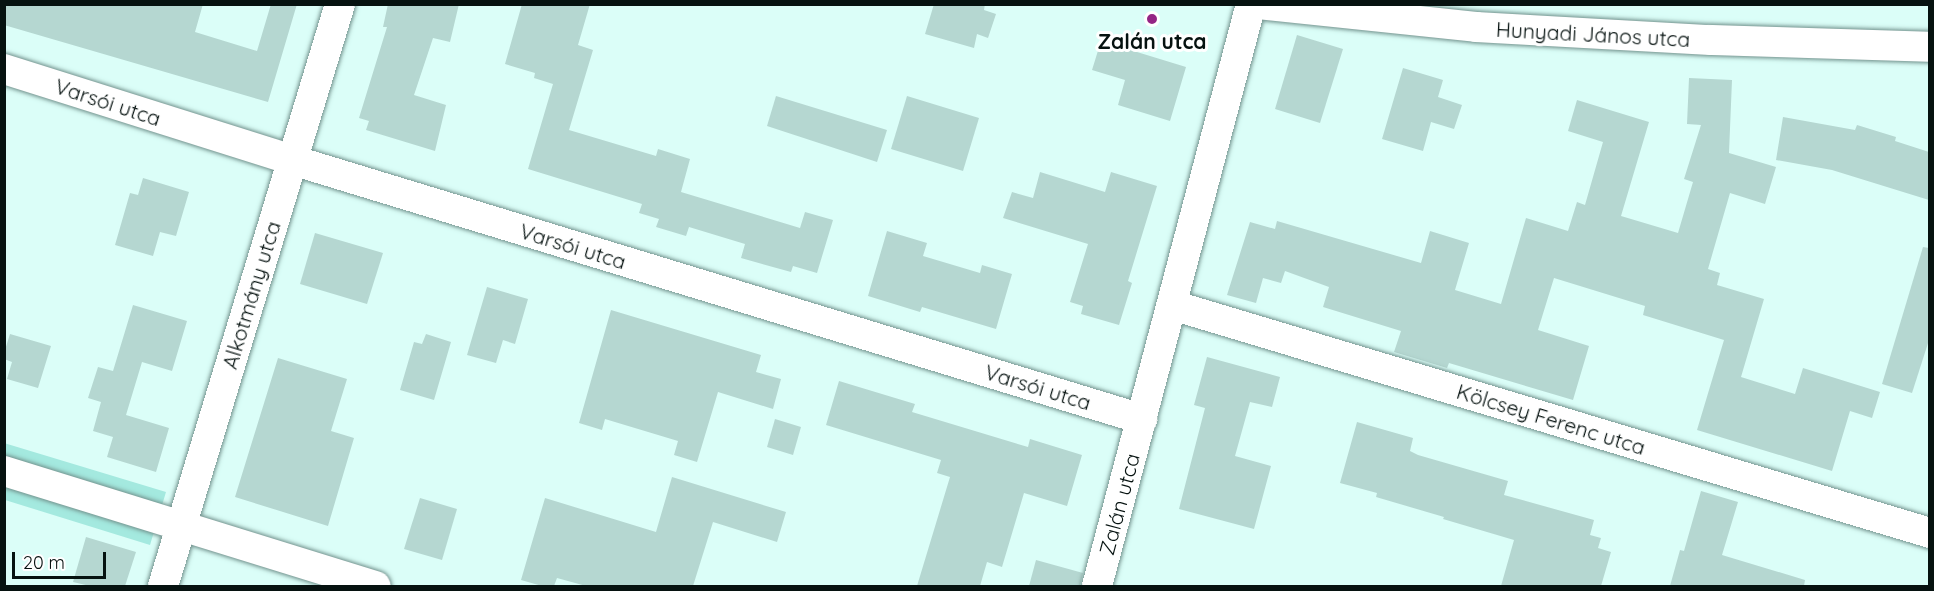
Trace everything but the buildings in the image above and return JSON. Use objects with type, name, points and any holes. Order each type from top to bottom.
[{"type":"street","name":"Alkotmány utca","points":[[163,586],[340,4]]},
{"type":"street","name":"Zalán utca","points":[[1097,586],[1251,4]]},
{"type":"street","name":"Hunyadi János utca","points":[[1258,4],[1488,28],[1711,40],[1929,47]]},
{"type":"street","name":"Varsói utca","points":[[4,69],[292,160],[1142,418]]},
{"type":"street","name":"Kölcsey Ferenc utca","points":[[1172,306],[1929,533]]},
{"type":"street","points":[[4,471],[376,586]]},
{"type":"shaded area","points":[[4,443],[166,492],[150,545],[5,500]]},
{"type":"place","name":"Zalán utca","points":[[1152,19]]}]
